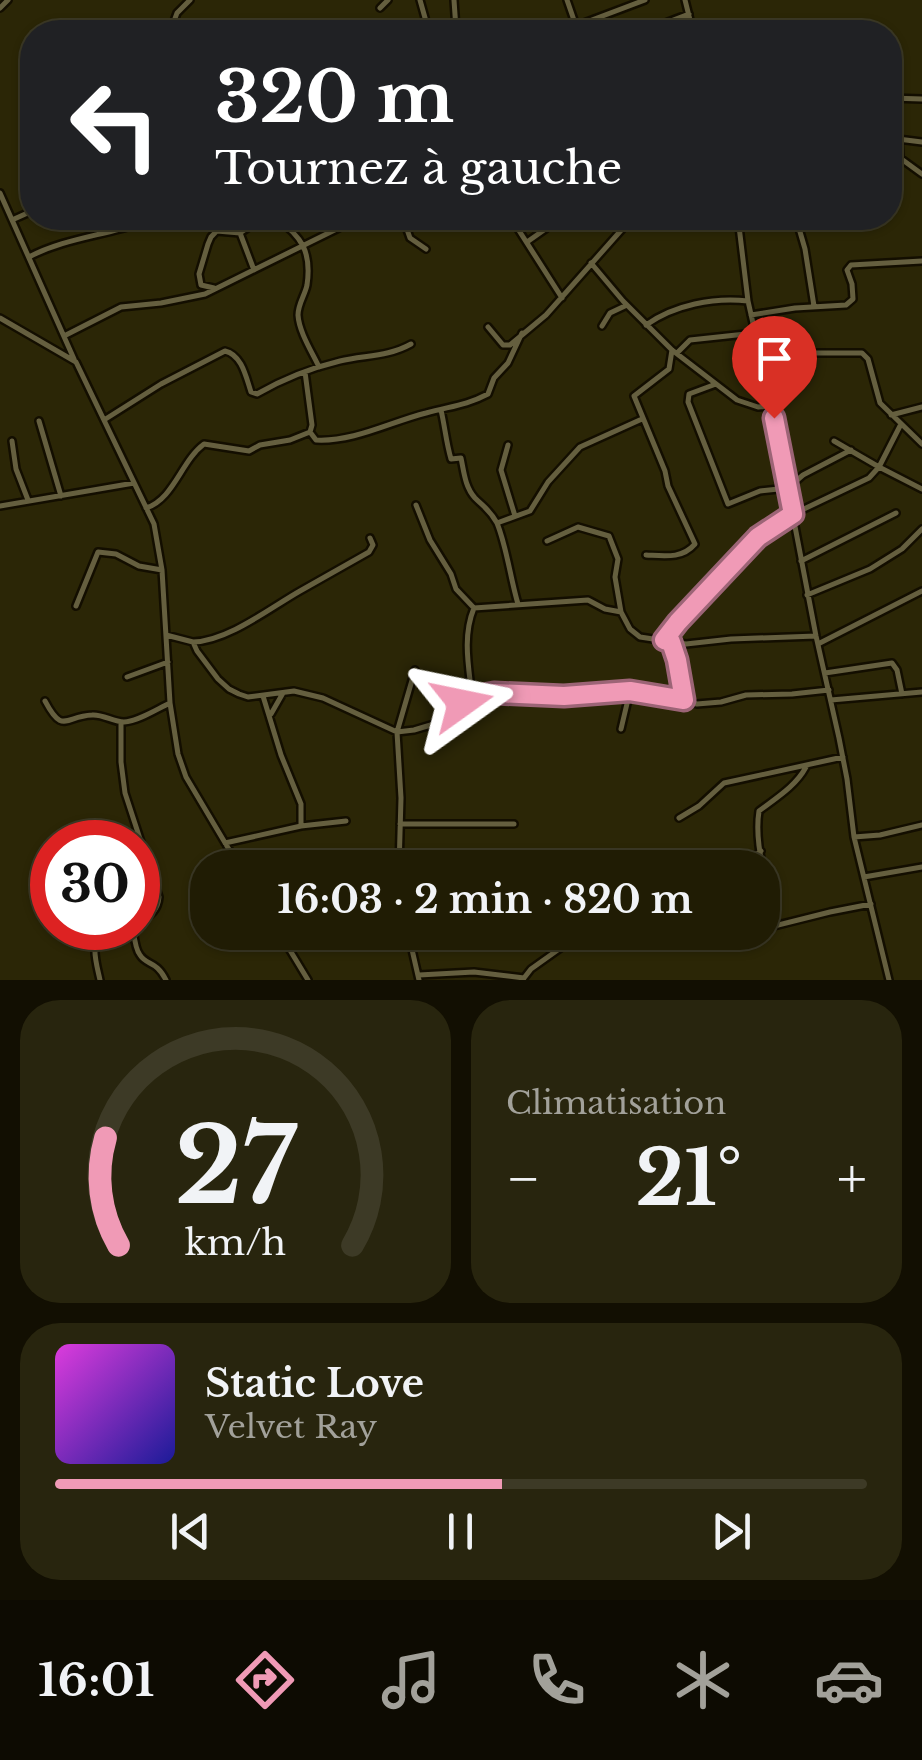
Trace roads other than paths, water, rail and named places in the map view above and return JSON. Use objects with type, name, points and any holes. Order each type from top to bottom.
[{"type":"street","points":[[0,8],[8,0]]},
{"type":"street","points":[[174,20],[190,0]]},
{"type":"street","points":[[380,8],[388,0]]},
{"type":"street","points":[[592,20],[645,0]]},
{"type":"street","points":[[685,0],[690,20]]},
{"type":"street","points":[[673,20],[689,14]]},
{"type":"street","points":[[0,193],[154,524],[162,570],[170,703],[178,754],[186,776],[230,850]]},
{"type":"street","points":[[12,220],[20,216]]},
{"type":"street","points":[[29,256],[114,230]]},
{"type":"street","points":[[216,289],[201,285],[198,280],[208,244],[217,231],[244,230]]},
{"type":"street","points":[[292,230],[303,245],[307,261],[307,285],[298,316],[319,366]]},
{"type":"street","points":[[64,336],[121,307],[205,294],[334,230]]},
{"type":"street","points":[[407,230],[410,238],[426,249]]},
{"type":"street","points":[[519,230],[562,298]]},
{"type":"street","points":[[527,242],[544,230]]},
{"type":"street","points":[[488,327],[506,346],[546,315],[621,230]]},
{"type":"street","points":[[739,230],[748,301],[843,757],[854,837],[889,980]]},
{"type":"street","points":[[799,230],[814,306]]},
{"type":"street","points":[[240,233],[254,270]]},
{"type":"street","points":[[751,315],[846,305],[854,294],[848,270],[852,265],[922,261]]},
{"type":"street","points":[[591,263],[646,324],[716,384],[737,400],[758,407],[771,406]]},
{"type":"street","points":[[646,324],[677,308],[714,301],[748,301]]},
{"type":"street","points":[[602,326],[610,313],[627,305]]},
{"type":"street","points":[[0,318],[76,362]]},
{"type":"street","points":[[646,555],[677,556],[695,544],[634,396],[669,369],[675,351],[690,340],[755,333]]},
{"type":"street","points":[[310,432],[316,440],[338,438],[466,404],[488,394],[522,334]]},
{"type":"street","points":[[104,420],[161,384],[226,351],[239,359],[254,394],[319,366],[392,353],[410,344]]},
{"type":"street","points":[[761,362],[816,353],[862,353],[870,367],[877,398],[922,444]]},
{"type":"street","points":[[305,372],[310,432]]},
{"type":"street","points":[[716,384],[689,394],[688,402],[725,500],[731,504],[760,491],[788,488],[803,475],[852,450]]},
{"type":"street","points":[[891,415],[922,408]]},
{"type":"street","points":[[440,410],[451,459],[460,458],[466,483],[497,523],[518,604]]},
{"type":"street","points":[[497,523],[530,511],[541,491],[580,446],[642,419]]},
{"type":"street","points":[[39,421],[60,496]]},
{"type":"street","points":[[667,641],[678,622],[758,537],[793,514],[869,478],[879,468],[901,424]]},
{"type":"street","points":[[146,508],[158,504],[192,454],[204,444],[249,451],[310,432]]},
{"type":"street","points":[[12,441],[16,469],[28,500]]},
{"type":"street","points":[[834,441],[922,488]]},
{"type":"street","points":[[508,445],[501,470],[514,516]]},
{"type":"street","points":[[0,506],[134,484]]},
{"type":"street","points":[[416,505],[456,589],[474,608]]},
{"type":"street","points":[[800,561],[896,514]]},
{"type":"street","points":[[547,541],[578,527],[610,536],[618,559],[615,577],[621,612],[633,633],[646,640],[686,644],[731,639],[817,640],[922,591]]},
{"type":"street","points":[[807,595],[870,570],[902,549],[922,529]]},
{"type":"street","points":[[166,635],[203,642],[235,628],[370,552],[370,538]]},
{"type":"street","points":[[76,606],[98,552],[162,570]]},
{"type":"street","points":[[474,608],[588,600],[621,612]]},
{"type":"street","points":[[472,697],[467,638],[474,608]]},
{"type":"street","points":[[667,641],[677,660],[684,700]]},
{"type":"street","points":[[193,642],[229,690],[248,697],[294,691],[323,698],[397,732],[434,724],[472,697],[494,693],[564,696],[630,691],[696,704],[746,695],[829,690]]},
{"type":"street","points":[[126,677],[168,662]]},
{"type":"street","points":[[825,673],[892,663],[902,694]]},
{"type":"street","points":[[399,850],[397,732],[415,670]]},
{"type":"street","points":[[622,729],[630,691]]},
{"type":"street","points":[[831,700],[922,692]]},
{"type":"street","points":[[270,717],[283,693]]},
{"type":"street","points":[[264,696],[281,756],[302,804],[300,826]]},
{"type":"street","points":[[46,700],[54,717],[68,721],[91,714],[121,722],[170,703]]},
{"type":"street","points":[[121,722],[125,793],[134,820]]},
{"type":"street","points":[[680,818],[700,806],[724,783],[843,757]]},
{"type":"street","points":[[761,850],[759,811],[790,787],[806,766]]},
{"type":"street","points":[[226,843],[346,820]]},
{"type":"street","points":[[400,824],[514,824]]},
{"type":"street","points":[[854,837],[922,824]]},
{"type":"street","points":[[864,878],[922,867]]},
{"type":"street","points":[[780,925],[871,904]]},
{"type":"street","points":[[96,950],[100,980]]},
{"type":"street","points":[[138,950],[158,966],[166,980]]},
{"type":"street","points":[[290,950],[308,980]]},
{"type":"street","points":[[412,950],[419,978],[474,972],[524,979],[531,969],[558,950]]}]
